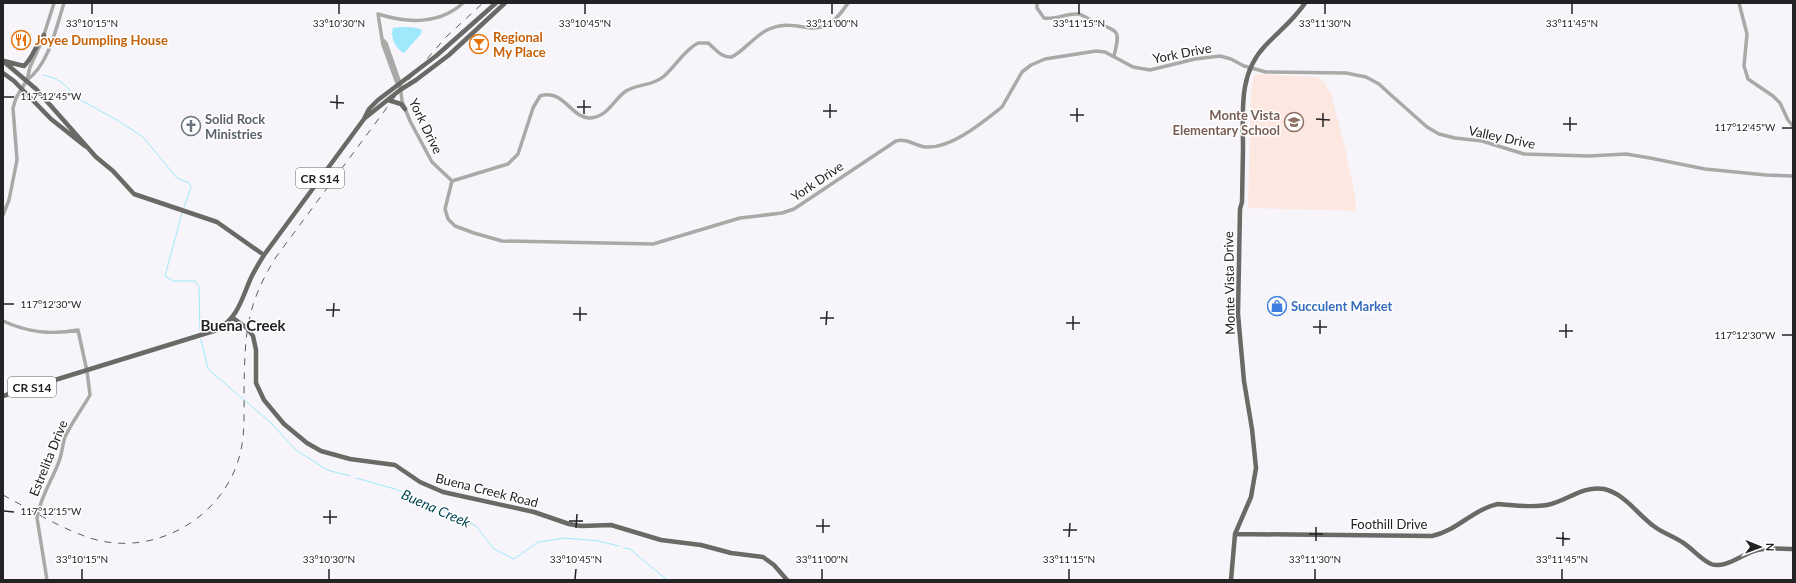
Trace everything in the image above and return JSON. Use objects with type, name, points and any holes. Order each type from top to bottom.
[{"type":"main road","name":"CR S14","points":[[3,396],[217,330],[232,318],[242,301],[250,279],[264,255],[364,119],[369,109],[399,83],[411,76],[460,36],[496,3]]},
{"type":"main road","name":"CR S14","points":[[364,119],[400,90],[449,55],[505,3]]},
{"type":"main road","name":"Monte Vista Drive","points":[[1231,580],[1235,534],[1251,497],[1256,468],[1252,429],[1244,380],[1238,314],[1245,80],[1250,67],[1264,47],[1296,14],[1304,3]]},
{"type":"main road","points":[[4,61],[24,66],[28,62],[37,43],[44,35]]},
{"type":"main road","points":[[400,90],[451,49],[460,36]]},
{"type":"main road","points":[[4,61],[27,80],[59,113],[88,148],[134,194],[217,222],[264,255]]},
{"type":"main road","points":[[3,73],[14,81],[59,127],[88,148]]},
{"type":"main road","points":[[388,100],[401,104],[405,109]]},
{"type":"main road","name":"Buena Creek Road","points":[[232,318],[247,328],[253,336],[256,350],[256,383],[264,400],[284,424],[301,438],[321,451],[350,459],[395,465],[420,482],[443,492],[528,511],[569,524],[581,526],[611,525],[661,540],[701,545],[731,553],[763,557],[774,565],[787,580]]},
{"type":"main road","name":"Foothill Drive","points":[[1235,534],[1432,536],[1442,534],[1454,528],[1482,508],[1490,505],[1546,505],[1563,500],[1581,491],[1593,489],[1605,490],[1616,495],[1656,528],[1683,542],[1712,564],[1720,565],[1727,563],[1754,551],[1767,549],[1793,549]]},
{"type":"street","points":[[3,215],[10,200],[17,160],[13,108],[21,89],[27,80],[30,67],[44,35],[54,3]]},
{"type":"street","points":[[27,80],[36,74],[50,44],[64,3]]},
{"type":"street","name":"York Drive","points":[[463,3],[450,14],[431,20],[413,20],[378,14],[383,45],[399,83],[405,109],[432,162],[452,181],[445,209],[448,219],[455,226],[488,238],[518,242],[653,244],[740,218],[782,213],[794,209],[896,141],[903,140],[924,147],[938,147],[950,143],[1002,107],[1006,102],[1017,78],[1030,65],[1045,59],[1096,51],[1105,52],[1133,67],[1150,70],[1195,59],[1220,56],[1250,67]]},
{"type":"street","points":[[452,181],[508,164],[514,160],[518,154],[533,108],[540,96],[551,95],[571,106],[583,116],[598,116],[606,112],[619,96],[630,88],[655,82],[663,77],[698,43],[708,44],[722,56],[731,57],[740,53],[757,36],[781,25],[823,28],[831,24],[848,3]]},
{"type":"street","points":[[1037,3],[1037,8],[1044,18],[1076,14],[1083,15],[1096,23],[1109,27],[1115,31],[1118,40],[1114,56]]},
{"type":"street","points":[[1739,3],[1747,34],[1744,66],[1748,79],[1773,96],[1780,103],[1788,120],[1793,126]]},
{"type":"street","name":"Valley Drive","points":[[1250,67],[1266,72],[1346,73],[1366,77],[1391,94],[1423,125],[1439,134],[1455,138],[1482,141],[1524,154],[1589,156],[1626,154],[1705,169],[1793,176]]},
{"type":"street","points":[[3,321],[22,329],[55,333],[78,330],[87,371]]},
{"type":"street","name":"Estrelita Drive","points":[[48,580],[37,518],[41,500],[58,464],[64,439],[72,423],[90,395],[87,371]]},
{"type":"shaded area","name":"Monte Vista Elementary School","points":[[1256,74],[1317,77],[1324,82],[1331,94],[1345,148],[1355,196],[1356,211],[1248,208],[1251,95],[1253,77]]},
{"type":"water","points":[[411,27],[422,30],[421,34],[403,53],[394,42],[392,35],[393,28]]},
{"type":"waterway","name":"Buena Creek","points":[[43,75],[61,82],[71,91],[73,96],[117,120],[143,137],[177,178],[189,183],[191,187],[184,207]]},
{"type":"waterway","name":"Buena Creek","points":[[182,213],[165,276],[173,281],[195,281],[199,287],[200,330]]},
{"type":"waterway","name":"Buena Creek","points":[[201,339],[208,369],[270,422],[296,450],[327,470],[350,476]]},
{"type":"waterway","name":"Buena Creek","points":[[356,478],[395,489],[456,515],[476,526],[494,549],[514,559],[538,542],[565,538],[598,541],[619,546]]},
{"type":"waterway","name":"Buena Creek","points":[[624,548],[630,549],[667,580]]},
{"type":"railway","points":[[3,495],[79,534],[90,538],[115,543],[139,542],[163,537],[185,527],[204,512],[221,495],[233,474],[241,450],[244,428],[244,372],[246,337],[258,291],[266,275],[276,257],[400,90],[446,37],[483,3]]},
{"type":"place","name":"Joyee Dumpling House","points":[[21,40]]},
{"type":"place","name":"Regional My Place","points":[[479,44]]},
{"type":"place","name":"Monte Vista Elementary School","points":[[1294,122]]},
{"type":"place","name":"Solid Rock Ministries","points":[[191,126]]},
{"type":"place","name":"Succulent Market","points":[[1277,306]]},
{"type":"district","name":"Buena Creek","points":[[243,325]]}]
